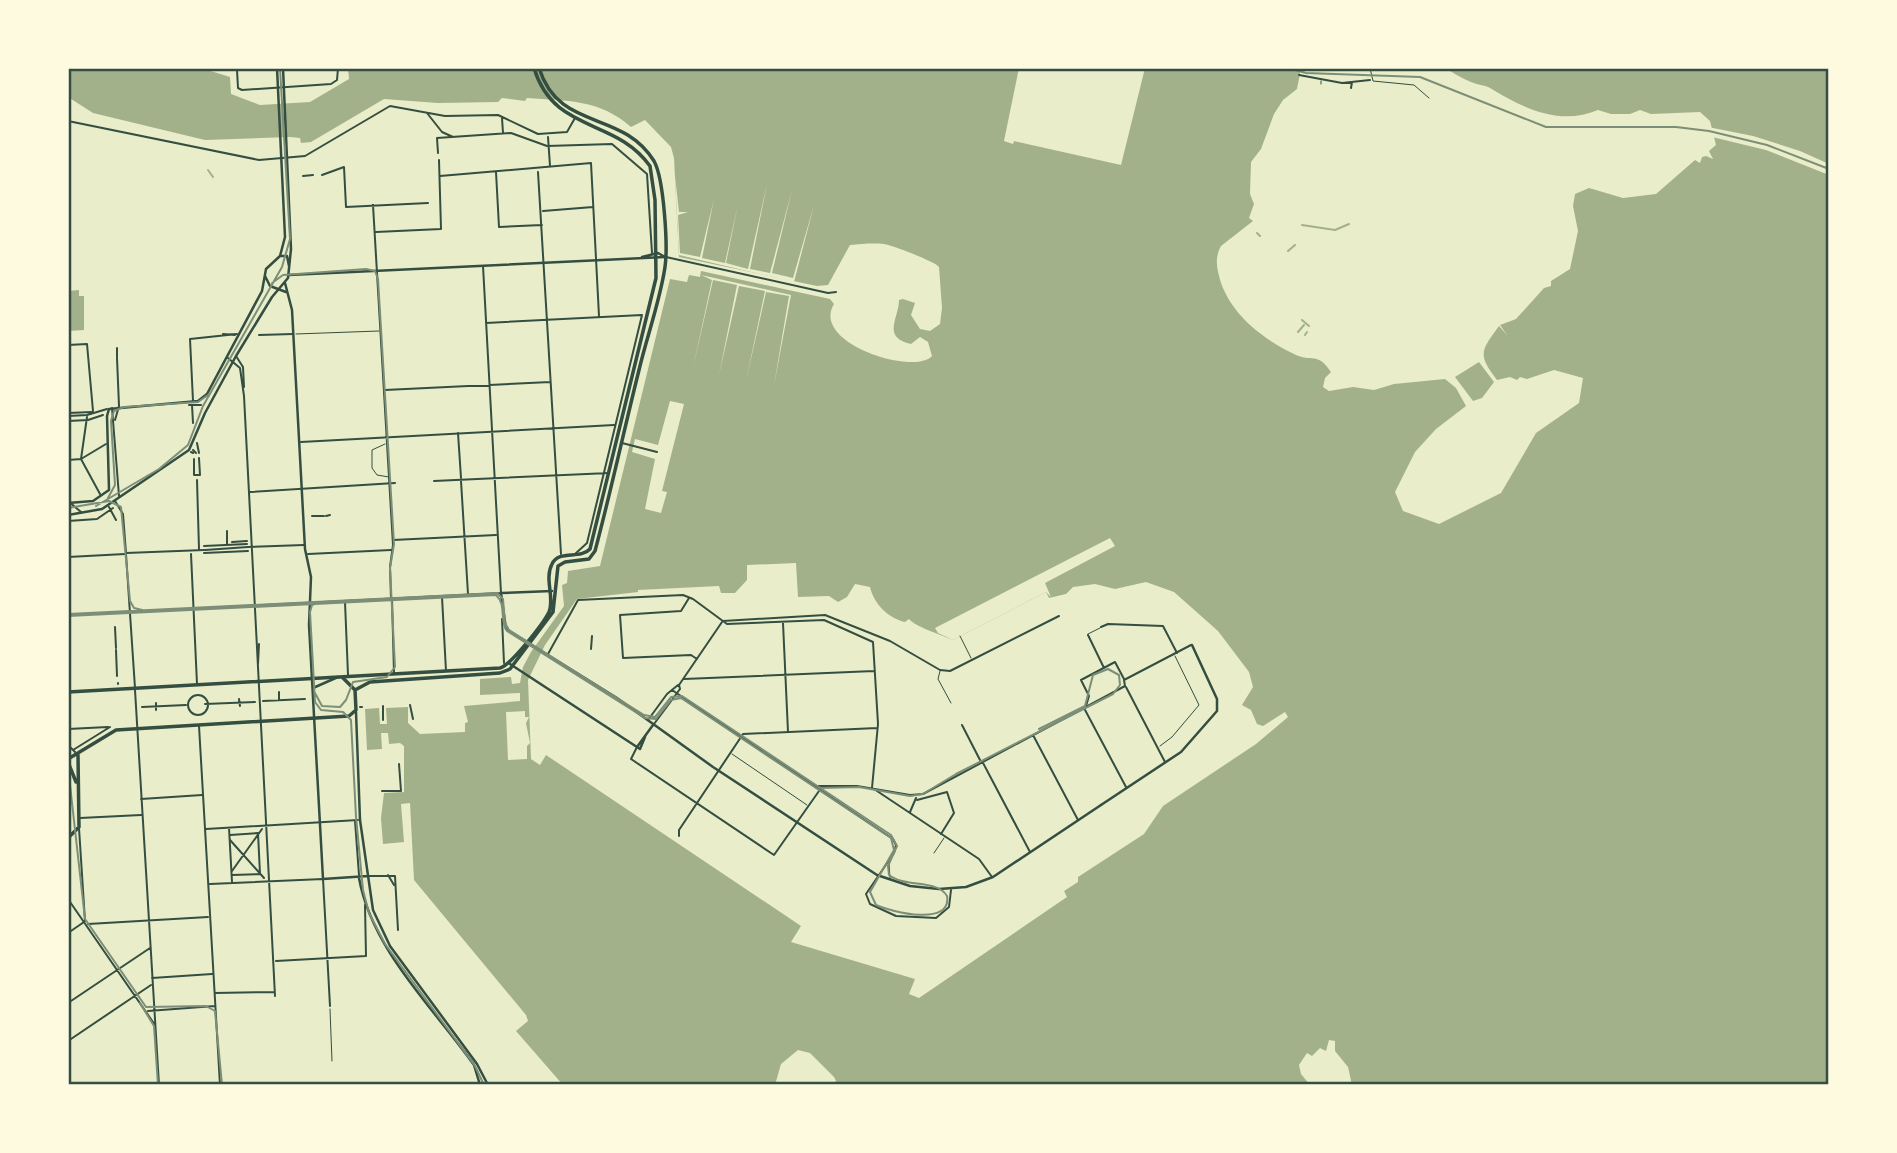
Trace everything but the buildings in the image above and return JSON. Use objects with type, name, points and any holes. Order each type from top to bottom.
[{"type":"main road","points":[[277,68],[281,88]]},
{"type":"main road","points":[[68,514],[87,514],[114,501],[189,450],[207,408],[236,356],[289,275],[287,177],[281,104],[283,68]]},
{"type":"main road","points":[[537,68],[553,97],[568,110],[608,123],[626,135],[648,153],[658,173],[665,257],[621,443],[611,474]]},
{"type":"main road","points":[[68,692],[197,688],[394,674],[500,673],[511,665],[554,608],[558,566],[565,562],[589,559],[593,548],[652,298],[658,256],[650,174],[644,158],[620,138],[563,113],[544,92],[537,68]]},
{"type":"main road","points":[[69,503],[89,502],[110,487],[107,414],[111,408],[191,404],[207,394],[262,291],[268,266],[280,256],[285,242],[281,158],[283,138]]},
{"type":"main road","points":[[642,257],[652,254],[665,257]]},
{"type":"main road","points":[[280,256],[287,256],[290,270]]},
{"type":"main road","points":[[289,275],[658,256]]},
{"type":"main road","points":[[264,276],[269,285],[286,292]]},
{"type":"main road","points":[[285,283],[291,304],[302,442],[311,679],[323,879],[368,876]]},
{"type":"main road","points":[[541,624],[550,610],[551,566],[561,556],[586,553],[593,548]]},
{"type":"main road","points":[[555,591],[501,593],[502,619],[507,631],[648,720],[877,875],[917,887],[951,889],[974,886],[993,877],[1186,748],[1218,708],[1192,645]]},
{"type":"main road","points":[[355,690],[366,683],[511,665],[638,749],[653,725]]},
{"type":"main road","points":[[340,677],[355,690],[359,708],[360,820],[372,905],[387,940],[477,1064],[488,1085]]},
{"type":"main road","points":[[312,690],[321,683],[340,677]]},
{"type":"main road","points":[[77,784],[68,761],[75,752],[112,732],[349,716],[359,708]]},
{"type":"main road","points":[[68,835],[79,827],[75,752]]},
{"type":"main road","points":[[359,878],[365,904],[381,939],[476,1068],[480,1085]]},
{"type":"street","points":[[231,68],[237,71],[238,88],[331,84],[337,80],[338,68]]},
{"type":"street","points":[[1299,75],[1341,85],[1362,78],[1370,80]]},
{"type":"street","points":[[1351,88],[1353,81]]},
{"type":"street","points":[[68,121],[259,160],[308,154],[386,108],[401,106],[445,116],[502,117],[548,136],[566,132],[577,114]]},
{"type":"street","points":[[425,112],[442,132],[454,137]]},
{"type":"street","points":[[502,117],[503,133]]},
{"type":"street","points":[[438,153],[438,138],[503,133],[511,133],[549,146],[607,142],[650,174],[652,254]]},
{"type":"street","points":[[548,136],[550,167]]},
{"type":"street","points":[[375,232],[441,229],[439,160]]},
{"type":"street","points":[[440,176],[591,163],[600,317]]},
{"type":"street","points":[[322,175],[344,167],[346,207],[428,203]]},
{"type":"street","points":[[496,172],[499,227],[543,225]]},
{"type":"street","points":[[538,172],[561,556]]},
{"type":"street","points":[[303,176],[313,175]]},
{"type":"street","points":[[287,177],[294,177]]},
{"type":"street","points":[[373,205],[393,540],[390,565],[394,674]]},
{"type":"street","points":[[542,211],[593,207]]},
{"type":"street","points":[[665,257],[828,293],[836,292]]},
{"type":"street","points":[[68,615],[501,593],[483,265]]},
{"type":"street","points":[[485,323],[642,315],[587,543],[573,555]]},
{"type":"street","points":[[223,334],[238,334]]},
{"type":"street","points":[[193,423],[190,339],[238,334]]},
{"type":"street","points":[[259,335],[294,334]]},
{"type":"street","points":[[68,345],[87,344],[93,412]]},
{"type":"street","points":[[115,421],[120,406],[117,348]]},
{"type":"street","points":[[236,356],[243,367],[244,387]]},
{"type":"street","points":[[215,993],[275,994],[240,368],[228,358]]},
{"type":"street","points":[[384,390],[551,382]]},
{"type":"street","points":[[191,404],[199,405]]},
{"type":"street","points":[[68,415],[111,408],[115,421],[119,497]]},
{"type":"street","points":[[68,421],[103,415]]},
{"type":"street","points":[[88,419],[81,459],[103,494]]},
{"type":"street","points":[[302,442],[615,425]]},
{"type":"street","points":[[458,433],[468,595]]},
{"type":"street","points":[[621,443],[657,452]]},
{"type":"street","points":[[68,460],[81,459],[106,444]]},
{"type":"street","points":[[194,458],[199,550]]},
{"type":"street","points":[[197,475],[200,475],[199,458]]},
{"type":"street","points":[[194,472],[200,471]]},
{"type":"street","points":[[434,481],[603,472],[611,474]]},
{"type":"street","points":[[249,492],[395,483]]},
{"type":"street","points":[[114,501],[123,514],[131,612],[159,1085]]},
{"type":"street","points":[[69,503],[87,514]]},
{"type":"street","points":[[68,521],[97,519],[111,508],[116,520]]},
{"type":"street","points":[[312,516],[326,516]]},
{"type":"street","points":[[229,543],[227,532],[231,533]]},
{"type":"street","points":[[393,540],[497,534]]},
{"type":"street","points":[[204,550],[229,543],[248,546]]},
{"type":"street","points":[[229,543],[248,546]]},
{"type":"street","points":[[68,557],[305,545]]},
{"type":"street","points":[[308,554],[393,550]]},
{"type":"street","points":[[191,554],[198,695]]},
{"type":"street","points":[[548,655],[578,600],[683,595],[727,624],[824,621],[873,642],[878,728],[872,788]]},
{"type":"street","points":[[442,596],[446,673]]},
{"type":"street","points":[[689,598],[681,611],[620,615],[623,658],[691,655],[697,659]]},
{"type":"street","points":[[345,602],[348,677]]},
{"type":"street","points":[[723,621],[825,615],[890,641],[940,670],[950,671],[1059,616]]},
{"type":"street","points":[[502,619],[503,667]]},
{"type":"street","points":[[648,720],[671,690],[684,679],[723,621]]},
{"type":"street","points":[[783,622],[788,732]]},
{"type":"street","points":[[1101,627],[1108,624],[1163,626],[1175,653]]},
{"type":"street","points":[[115,627],[117,676]]},
{"type":"street","points":[[1087,635],[1104,668]]},
{"type":"street","points":[[592,638],[591,647],[598,646]]},
{"type":"street","points":[[258,665],[259,644]]},
{"type":"street","points":[[1124,680],[1192,645]]},
{"type":"street","points":[[129,651],[134,651]]},
{"type":"street","points":[[1084,707],[1089,696],[1081,680],[1115,662],[1165,762]]},
{"type":"street","points":[[684,679],[875,671]]},
{"type":"street","points":[[653,725],[677,694],[679,685]]},
{"type":"street","points":[[821,789],[872,788],[920,794],[1125,686]]},
{"type":"street","points":[[671,690],[892,837],[896,845],[865,897],[876,908],[896,916],[936,918],[950,906],[951,889]]},
{"type":"street","points":[[279,692],[279,700]]},
{"type":"street","points":[[198,695],[205,698],[206,704],[205,712],[199,716],[191,712],[188,705],[191,698],[198,695]]},
{"type":"street","points":[[263,701],[303,699]]},
{"type":"street","points":[[238,701],[240,706]]},
{"type":"street","points":[[206,704],[255,702]]},
{"type":"street","points":[[142,707],[188,705]]},
{"type":"street","points":[[410,705],[413,719]]},
{"type":"street","points":[[383,706],[384,718]]},
{"type":"street","points":[[1084,707],[1127,788]]},
{"type":"street","points":[[962,725],[1031,852]]},
{"type":"street","points":[[199,726],[220,1085]]},
{"type":"street","points":[[68,729],[109,727],[75,752],[69,746]]},
{"type":"street","points":[[679,836],[679,830],[696,803],[741,737],[747,733],[878,728]]},
{"type":"street","points":[[1033,734],[1078,821]]},
{"type":"street","points":[[638,749],[631,760],[774,855],[821,789]]},
{"type":"street","points":[[382,792],[401,791],[399,764]]},
{"type":"street","points":[[872,788],[983,863],[993,877]]},
{"type":"street","points":[[909,813],[917,799],[947,792],[954,813],[943,835]]},
{"type":"street","points":[[141,799],[203,795]]},
{"type":"street","points":[[68,809],[68,835]]},
{"type":"street","points":[[79,818],[142,815]]},
{"type":"street","points":[[355,820],[359,878]]},
{"type":"street","points":[[205,829],[360,820]]},
{"type":"street","points":[[79,827],[82,925]]},
{"type":"street","points":[[229,827],[232,883]]},
{"type":"street","points":[[231,873],[262,830]]},
{"type":"street","points":[[229,835],[258,833]]},
{"type":"street","points":[[258,833],[260,874]]},
{"type":"street","points":[[229,839],[264,878]]},
{"type":"street","points":[[231,873],[260,874]]},
{"type":"street","points":[[368,876],[394,874],[398,930]]},
{"type":"street","points":[[387,875],[395,887]]},
{"type":"street","points":[[208,884],[323,879],[330,1006]]},
{"type":"street","points":[[68,898],[82,925],[118,969],[155,1026]]},
{"type":"street","points":[[274,961],[366,956],[365,904]]},
{"type":"street","points":[[70,935],[82,925],[209,917]]},
{"type":"street","points":[[68,1003],[150,947]]},
{"type":"street","points":[[152,978],[213,973]]},
{"type":"street","points":[[68,1041],[153,984]]},
{"type":"street","points":[[146,1011],[216,1006]]},
{"type":"lane","points":[[1370,68],[1373,82],[1414,85],[1429,98]]},
{"type":"lane","points":[[294,334],[381,331]]},
{"type":"lane","points":[[387,444],[375,447],[370,460],[376,474],[389,477]]},
{"type":"lane","points":[[1087,635],[1101,627]]},
{"type":"lane","points":[[960,636],[972,660]]},
{"type":"lane","points":[[1157,747],[1172,737],[1199,705],[1175,653]]},
{"type":"lane","points":[[940,670],[938,679],[951,703]]},
{"type":"lane","points":[[388,681],[394,674]]},
{"type":"lane","points":[[730,753],[809,806]]},
{"type":"lane","points":[[934,853],[943,835]]},
{"type":"lane","points":[[889,860],[887,870],[891,880]]},
{"type":"lane","points":[[330,1006],[332,1061]]},
{"type":"shaded area","points":[[68,68],[201,68],[230,77],[231,94],[260,105],[310,102],[349,79],[348,68],[1019,68],[1004,141],[1121,165],[1145,68],[1301,68],[1297,89],[1283,100],[1274,114],[1261,149],[1251,162],[1250,194],[1254,204],[1249,218],[1253,221],[1221,246],[1217,269],[1221,283],[1233,306],[1260,334],[1294,354],[1318,359],[1326,366],[1331,372],[1325,378],[1323,387],[1329,391],[1353,387],[1374,390],[1394,384],[1445,379],[1456,388],[1466,406],[1436,429],[1415,452],[1395,492],[1403,511],[1439,524],[1501,493],[1536,433],[1579,403],[1583,378],[1554,370],[1527,379],[1520,377],[1517,380],[1510,377],[1497,380],[1484,358],[1485,347],[1499,326],[1507,335],[1500,325],[1516,319],[1544,288],[1551,286],[1551,281],[1570,269],[1578,231],[1573,206],[1575,194],[1589,188],[1623,198],[1656,194],[1695,160],[1700,163],[1702,157],[1706,156],[1713,159],[1709,151],[1716,145],[1710,121],[1700,112],[1651,114],[1640,110],[1630,114],[1611,114],[1598,110],[1584,115],[1557,116],[1516,103],[1445,68],[1829,68],[1829,1085],[1352,1085],[1348,1067],[1335,1051],[1335,1041],[1329,1040],[1326,1051],[1320,1048],[1312,1056],[1307,1053],[1299,1065],[1301,1074],[1310,1085],[833,1085],[836,1081],[834,1077],[810,1053],[798,1050],[781,1064],[775,1085],[563,1085],[516,1031],[528,1021],[526,1015],[414,880],[410,803],[401,804],[404,842],[383,844],[381,818],[384,793],[404,792],[404,746],[400,743],[389,744],[388,733],[381,733],[382,749],[367,750],[365,709],[379,708],[380,724],[387,724],[386,708],[408,707],[408,723],[420,734],[465,732],[465,723],[468,722],[464,706],[520,701],[520,693],[480,695],[480,679],[511,677],[512,684],[520,683],[523,667],[531,652],[564,606],[562,585],[567,583],[568,571],[600,566],[670,279],[687,282],[689,275],[700,277],[701,271],[830,299],[834,304],[831,318],[837,331],[850,343],[887,359],[906,362],[922,361],[932,356],[928,342],[920,337],[911,344],[896,337],[894,326],[899,300],[915,303],[911,315],[920,329],[930,331],[940,324],[942,308],[939,267],[889,245],[850,245],[828,285],[817,286],[679,257],[674,158],[671,147],[645,120],[631,127],[607,111],[582,103],[527,98],[525,101],[502,98],[498,102],[438,103],[384,99],[311,142],[301,143],[300,138],[290,137],[205,140],[93,113],[68,97]],"holes":[[[796,563],[798,597],[829,596],[838,602],[847,597],[855,584],[870,587],[878,604],[888,614],[905,622],[909,619],[922,628],[953,640],[1046,592],[1049,598],[1066,594],[1073,587],[1095,584],[1115,589],[1146,582],[1174,592],[1218,631],[1249,672],[1253,687],[1242,705],[1251,710],[1257,724],[1263,726],[1285,712],[1288,717],[1256,744],[1163,806],[1144,834],[1078,877],[1078,882],[1064,891],[1067,897],[919,998],[909,994],[915,979],[791,942],[801,926],[546,755],[540,765],[531,759],[528,680],[545,645],[577,599],[638,590],[719,586],[721,593],[735,593],[747,580],[747,565]]]},
{"type":"shaded area","points":[[79,290],[79,296],[84,296],[84,330],[68,331],[68,291]]},
{"type":"shaded area","points":[[1479,362],[1494,382],[1482,398],[1473,401],[1455,377]]},
{"type":"pier","points":[[1708,127],[1753,136],[1800,151],[1829,164],[1829,175],[1766,150],[1708,136]]},
{"type":"pier","points":[[675,176],[679,212],[688,212],[678,215],[680,253],[700,257],[714,199],[702,258],[725,263],[738,204],[726,263],[748,269],[767,184],[750,269],[770,273],[792,190],[772,273],[793,278],[814,205],[794,282],[679,255]]},
{"type":"pier","points":[[701,275],[791,295],[774,385],[789,296],[766,292],[746,381],[765,291],[739,286],[719,375],[737,285],[713,280],[693,368],[712,280]]},
{"type":"pier","points":[[670,401],[684,404],[662,491],[667,492],[661,513],[645,509],[655,459],[632,452],[635,439],[658,445]]},
{"type":"pier","points":[[1110,538],[1115,546],[1045,583],[1051,597],[1046,592],[953,640],[938,633],[935,628]]},
{"type":"pier","points":[[525,711],[525,717],[529,717],[526,723],[530,743],[527,746],[527,759],[508,760],[506,712]]},
{"type":"waterway","points":[[208,170],[213,177]]},
{"type":"waterway","points":[[1302,225],[1335,230],[1349,224]]},
{"type":"waterway","points":[[1257,233],[1260,236]]},
{"type":"waterway","points":[[1288,251],[1295,245]]},
{"type":"waterway","points":[[1302,320],[1309,326]]},
{"type":"waterway","points":[[1298,332],[1304,325]]},
{"type":"tram line","points":[[96,506],[159,469],[188,445],[203,406],[282,267],[290,239],[280,68]]},
{"type":"tram line","points":[[1288,68],[1306,73],[1420,77],[1546,127],[1676,127],[1709,131],[1767,145],[1829,169]]},
{"type":"tram line","points":[[272,283],[283,275],[366,269],[375,271],[378,279],[394,544],[390,568],[395,667],[387,677],[353,682],[340,707],[322,706],[315,693]]},
{"type":"tram line","points":[[108,498],[115,485],[111,421],[114,411],[124,407],[198,402],[208,395]]},
{"type":"tram line","points":[[68,508],[109,501],[121,507],[130,601],[134,608],[142,610]]},
{"type":"tram line","points":[[68,614],[497,593],[503,599],[505,623],[509,630],[644,715],[655,717],[671,697],[682,696],[891,835],[897,846],[888,866],[889,875],[903,881],[936,887],[947,896],[946,906],[940,911],[919,915],[876,905],[870,892],[894,850],[891,838],[681,698],[671,700],[656,719],[645,718],[507,631],[503,622],[501,603],[496,595],[68,616]]},
{"type":"tram line","points":[[320,602],[312,605],[310,612],[315,702],[321,710],[343,712],[351,720],[356,817],[363,890],[369,913],[385,944],[475,1066],[484,1085]]},
{"type":"tram line","points":[[820,788],[859,787],[910,796],[923,794],[956,774],[1113,694],[1120,685],[1119,675],[1108,669],[1093,675],[1085,706],[1039,729]]},
{"type":"tram line","points":[[68,767],[85,919],[146,1007],[206,1006],[215,1011],[222,1085]]},
{"type":"tram line","points":[[140,1003],[154,1026],[158,1085]]}]
